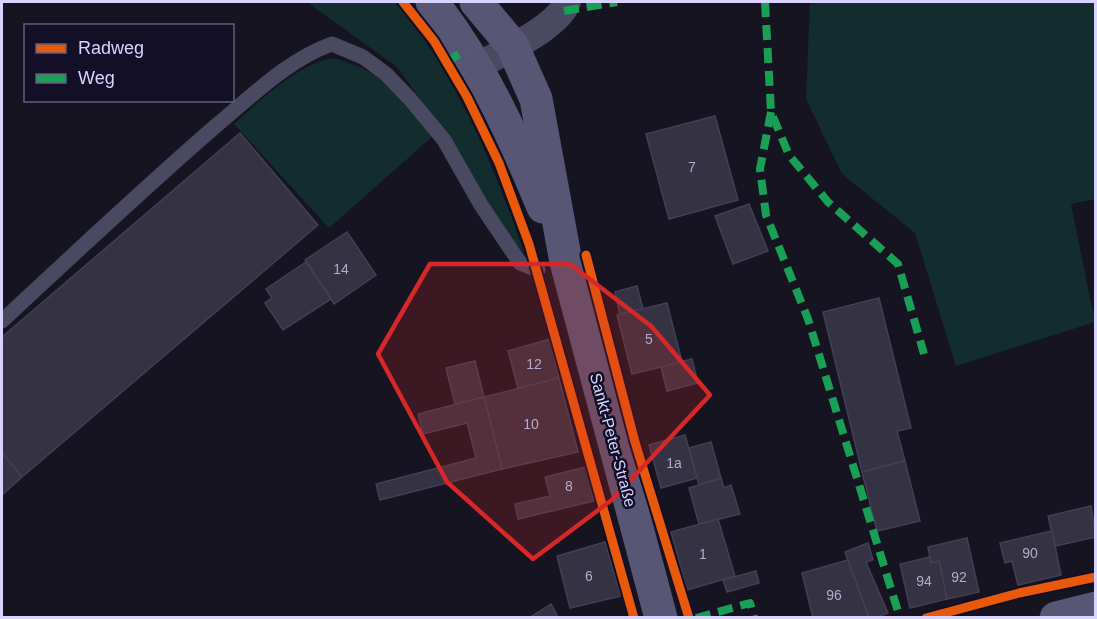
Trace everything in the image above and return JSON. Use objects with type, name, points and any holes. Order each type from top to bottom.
[{"type":"street","name":"Sankt-Peter-Straße","points":[[432,2],[477,67],[508,126],[661,618]]},
{"type":"street","name":"Sankt-Peter-Straße","points":[[476,2],[512,45],[536,99],[552,266]]},
{"type":"street","points":[[477,67],[512,45],[542,30],[564,11],[567,2]]},
{"type":"street","points":[[1056,618],[1095,608]]},
{"type":"lane","points":[[2,321],[181,156],[265,84],[312,51],[332,44],[363,57],[386,74],[410,99],[444,140],[481,205],[520,263],[552,266]]},
{"type":"highlighted area","points":[[430,264],[570,264],[651,326],[710,395],[613,499],[533,559],[447,482],[378,354]]},
{"type":"green space","points":[[307,2],[396,2],[438,60],[472,122],[525,255],[509,236],[442,129],[397,67]]},
{"type":"green space","points":[[810,2],[1095,2],[1095,199],[1071,204],[1095,322],[956,366],[915,233],[842,174],[806,99]]},
{"type":"green space","points":[[333,58],[352,64],[380,78],[400,97],[432,137],[329,228],[234,124],[280,84],[307,67]]},
{"type":"building","points":[[715,116],[738,200],[669,219],[646,134]]},
{"type":"building","points":[[240,133],[318,225],[22,477],[2,453],[2,337]]},
{"type":"building","points":[[749,204],[768,251],[733,264],[715,216]]},
{"type":"building","points":[[347,232],[376,275],[334,304],[305,260]]},
{"type":"building","points":[[306,262],[331,299],[283,330],[265,303],[272,298],[266,289]]},
{"type":"building","points":[[637,286],[643,309],[620,315],[615,292]]},
{"type":"building","points":[[879,298],[911,428],[897,431],[905,461],[862,472],[823,312]]},
{"type":"building","points":[[667,303],[682,362],[632,374],[617,315]]},
{"type":"building","points":[[550,339],[559,378],[518,388],[508,351]]},
{"type":"building","points":[[692,359],[698,383],[667,391],[661,367]]},
{"type":"building","points":[[475,361],[484,397],[455,404],[446,368]]},
{"type":"building","points":[[559,378],[578,452],[502,469],[484,397]]},
{"type":"building","points":[[484,397],[502,469],[380,500],[376,484],[476,458],[467,423],[423,434],[418,414]]},
{"type":"building","points":[[685,435],[697,478],[661,488],[649,445]]},
{"type":"building","points":[[711,442],[721,478],[699,485],[689,448]]},
{"type":"building","points":[[2,453],[22,477],[2,495]]},
{"type":"building","points":[[905,461],[920,521],[877,531],[862,472]]},
{"type":"building","points":[[586,467],[594,501],[518,519],[515,504],[550,496],[545,477]]},
{"type":"building","points":[[721,478],[724,488],[731,485],[740,514],[699,524],[689,488]]},
{"type":"building","points":[[1091,506],[1096,537],[1055,546],[1048,516]]},
{"type":"building","points":[[718,519],[735,576],[687,590],[671,532]]},
{"type":"building","points":[[1052,531],[1061,575],[1018,585],[1012,561],[1005,563],[1000,543]]},
{"type":"building","points":[[967,538],[979,592],[947,599],[939,561],[931,563],[928,547]]},
{"type":"building","points":[[605,542],[621,596],[570,608],[557,556]]},
{"type":"building","points":[[868,543],[873,560],[866,562],[888,613],[874,618],[869,618],[845,552]]},
{"type":"building","points":[[930,557],[931,563],[939,561],[947,599],[910,608],[900,564]]},
{"type":"building","points":[[848,560],[869,618],[813,618],[802,573]]},
{"type":"building","points":[[756,571],[759,583],[727,592],[723,580]]},
{"type":"building","points":[[551,604],[557,615],[553,618],[529,618]]},
{"type":"marked path","points":[[564,11],[617,2]]},
{"type":"marked path","points":[[765,2],[771,112],[789,155],[828,202],[898,264],[924,354]]},
{"type":"marked path","points":[[446,62],[466,50]]},
{"type":"marked path","points":[[771,112],[760,169],[766,215],[808,319],[900,618]]},
{"type":"marked path","points":[[696,618],[750,603],[754,618]]},
{"type":"cycle path","points":[[403,2],[434,41],[467,97],[499,163],[529,244],[634,618]]},
{"type":"cycle path","points":[[586,255],[635,442],[689,618]]},
{"type":"cycle path","points":[[926,618],[1019,593],[1096,577]]}]
